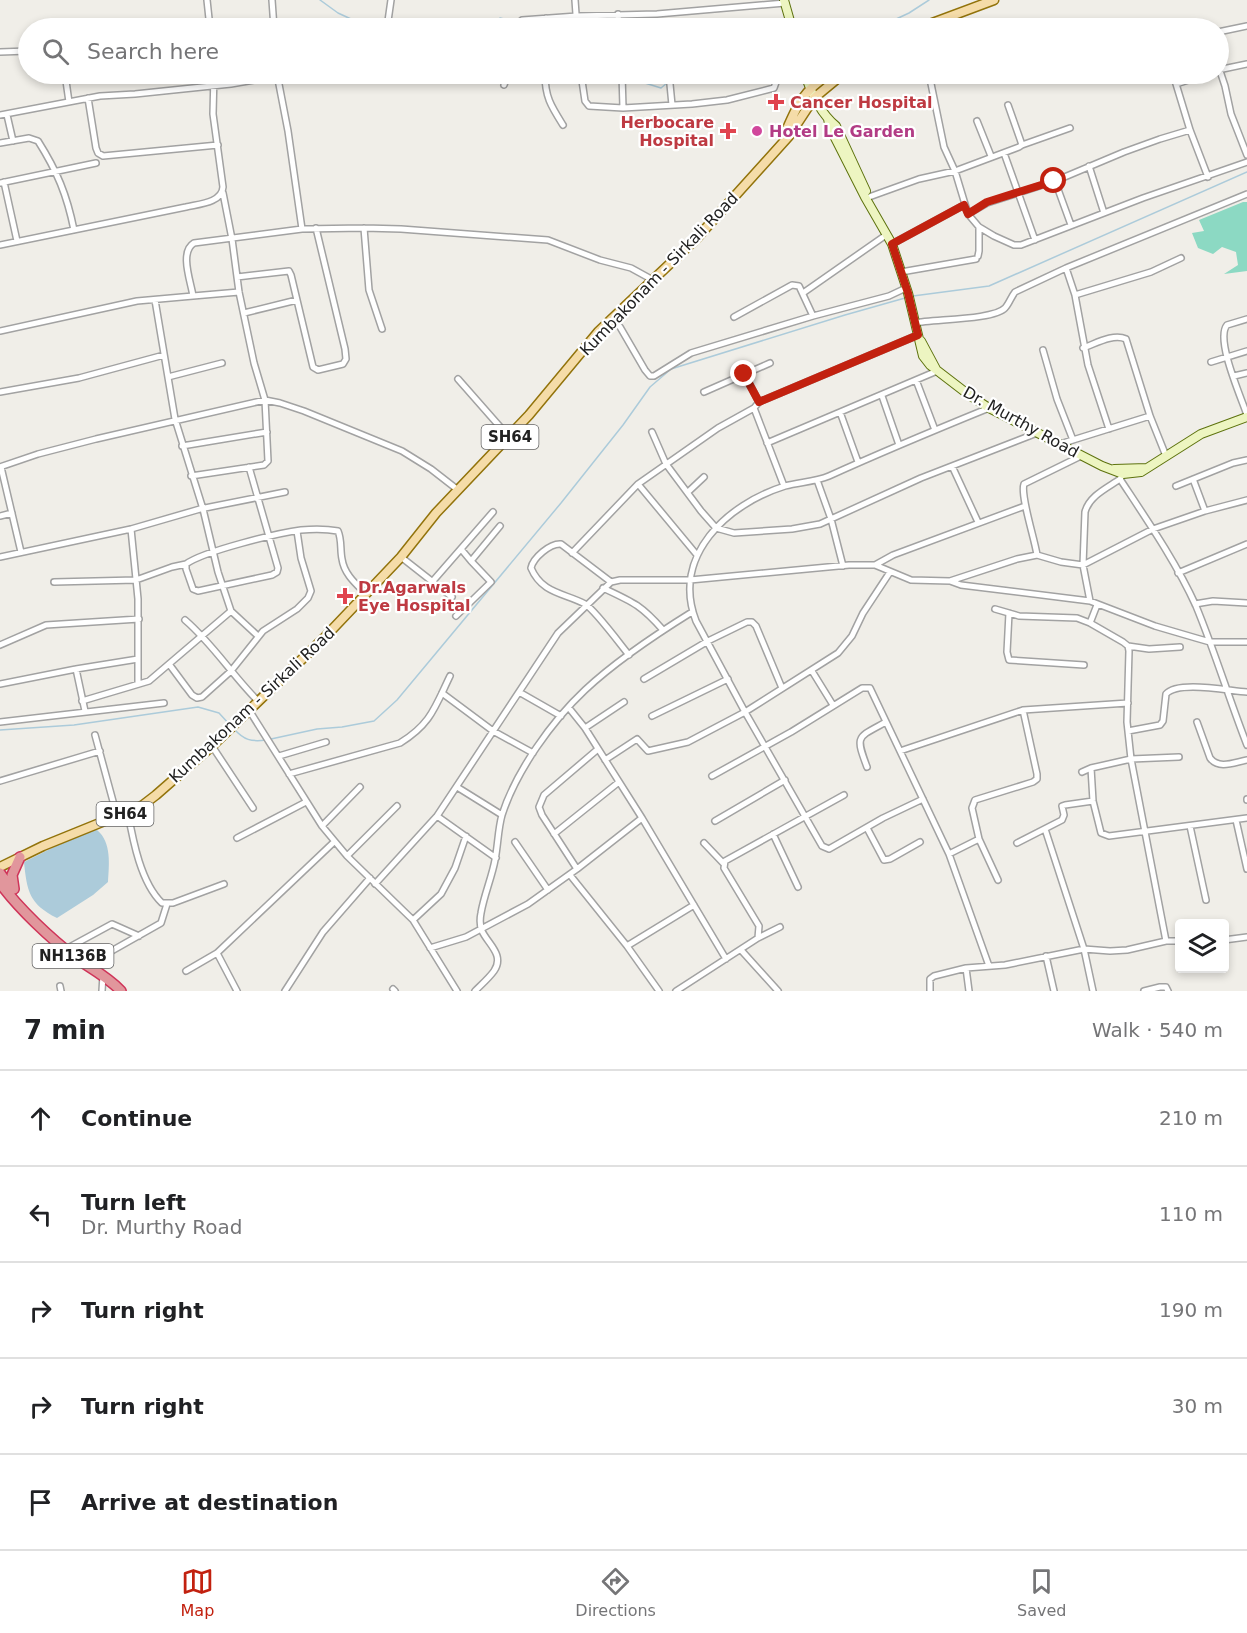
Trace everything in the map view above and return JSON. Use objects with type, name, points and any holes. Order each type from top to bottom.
[{"type":"highway","points":[[7,892],[20,857]]},
{"type":"highway","name":"NH136B","points":[[0,873],[7,892]]},
{"type":"highway","name":"NH136B","points":[[0,883],[19,907],[66,950],[103,975],[121,991]]},
{"type":"main road","points":[[946,18],[994,0]]},
{"type":"main road","points":[[784,1],[789,18]]},
{"type":"main road","name":"Dr. Murthy Road","points":[[808,84],[828,119],[836,126],[877,220]]},
{"type":"main road","name":"Kumbakonam - Sirkali Road","points":[[781,145],[802,98],[815,84]]},
{"type":"main road","name":"Kumbakonam - Sirkali Road","points":[[0,867],[143,805],[212,746],[401,557],[436,513],[509,437],[611,318],[697,238],[781,145],[814,98],[831,84]]},
{"type":"main road","name":"Dr. Murthy Road","points":[[828,119],[830,128],[877,220],[892,244],[918,336],[937,370],[989,408],[1122,477]]},
{"type":"main road","points":[[1122,477],[1149,468],[1202,434],[1247,416]]},
{"type":"main road","name":"Dr. Murthy Road","points":[[1110,470],[1149,468]]},
{"type":"street","points":[[207,0],[209,18]]},
{"type":"street","points":[[272,0],[273,18]]},
{"type":"street","points":[[390,18],[391,0]]},
{"type":"street","points":[[575,0],[577,16]]},
{"type":"street","points":[[546,18],[657,14],[784,1]]},
{"type":"street","points":[[618,14],[618,18]]},
{"type":"street","points":[[1229,30],[1247,26]]},
{"type":"street","points":[[0,52],[18,51]]},
{"type":"street","points":[[1229,67],[1247,64]]},
{"type":"street","points":[[66,84],[69,102]]},
{"type":"street","points":[[13,141],[3,115],[88,98],[225,84]]},
{"type":"street","points":[[279,84],[302,229]]},
{"type":"street","points":[[545,84],[548,102],[563,125]]},
{"type":"street","points":[[582,84],[585,101],[594,108],[727,100],[769,90],[774,88],[775,84]]},
{"type":"street","points":[[622,84],[623,108]]},
{"type":"street","points":[[670,84],[672,105]]},
{"type":"street","points":[[931,84],[944,147],[955,171],[968,214],[979,227],[1014,245],[1035,240],[1247,162]]},
{"type":"street","points":[[1176,84],[1208,177]]},
{"type":"street","points":[[1225,84],[1231,114],[1247,154]]},
{"type":"street","points":[[191,476],[267,463],[265,400],[254,363],[233,256],[213,114],[214,86]]},
{"type":"street","points":[[88,98],[96,148],[103,156],[218,145]]},
{"type":"street","points":[[1008,105],[1022,145]]},
{"type":"street","points":[[977,121],[991,156]]},
{"type":"street","points":[[868,197],[919,179],[955,171],[1070,128]]},
{"type":"street","points":[[968,214],[987,202],[1054,181],[1160,138],[1190,130]]},
{"type":"street","points":[[0,143],[29,138],[38,141],[57,172],[69,205],[74,230]]},
{"type":"street","points":[[1004,153],[1035,240]]},
{"type":"street","points":[[17,241],[2,182],[96,163]]},
{"type":"street","points":[[1089,166],[1104,213]]},
{"type":"street","points":[[1054,181],[1071,225]]},
{"type":"street","points":[[0,245],[212,201],[223,193]]},
{"type":"street","points":[[915,323],[1000,312],[1007,307],[1015,292],[1066,268],[1247,194]]},
{"type":"street","points":[[892,244],[964,205]]},
{"type":"street","points":[[901,272],[977,258],[979,227]]},
{"type":"street","points":[[237,277],[288,271],[291,275],[313,367],[318,370],[343,364],[346,359],[345,350],[316,228]]},
{"type":"street","points":[[193,296],[186,255],[189,246],[194,243],[316,228],[401,229],[548,240],[600,260],[632,268],[651,279]]},
{"type":"street","points":[[364,228],[369,290],[382,329]]},
{"type":"street","points":[[802,293],[886,234]]},
{"type":"street","points":[[1075,295],[1151,272],[1181,258]]},
{"type":"street","points":[[1066,268],[1075,295],[1083,348],[1108,429]]},
{"type":"street","points":[[734,317],[792,285],[799,286],[813,316]]},
{"type":"street","points":[[611,318],[620,327],[645,370],[650,376],[654,376],[691,353],[813,316],[907,291]]},
{"type":"street","points":[[0,330],[137,301],[239,292]]},
{"type":"street","points":[[155,300],[175,419],[203,509],[222,586],[231,610],[258,636]]},
{"type":"street","points":[[244,313],[297,300]]},
{"type":"street","points":[[1247,320],[1227,325],[1224,328],[1227,357],[1247,416]]},
{"type":"street","points":[[572,553],[638,484],[718,428],[754,408],[759,402],[918,336]]},
{"type":"street","points":[[1083,348],[1113,337],[1121,336],[1126,339],[1150,416],[1166,456]]},
{"type":"street","points":[[1043,350],[1073,440]]},
{"type":"street","points":[[1211,362],[1247,351]]},
{"type":"street","points":[[0,392],[79,378],[164,355]]},
{"type":"street","points":[[168,377],[222,363]]},
{"type":"street","points":[[704,392],[770,363]]},
{"type":"street","points":[[767,443],[882,396],[937,370]]},
{"type":"street","points":[[1234,376],[1247,373]]},
{"type":"street","points":[[744,374],[759,402]]},
{"type":"street","points":[[458,379],[509,437]]},
{"type":"street","points":[[916,380],[935,430]]},
{"type":"street","points":[[882,396],[898,445]]},
{"type":"street","points":[[21,552],[1,467],[38,454],[175,419],[265,400],[304,411],[402,451],[431,469],[458,490]]},
{"type":"street","points":[[754,408],[784,486]]},
{"type":"street","points":[[923,799],[890,814],[829,849],[825,849],[745,712],[692,612],[690,580],[696,555],[707,537],[723,520],[751,501],[784,486],[817,480],[989,408]]},
{"type":"street","points":[[840,412],[858,462]]},
{"type":"street","points":[[1060,444],[1150,416]]},
{"type":"street","points":[[182,446],[267,432]]},
{"type":"street","points":[[652,432],[666,464],[701,510],[716,528],[734,533],[792,529],[831,519],[952,466],[1039,432]]},
{"type":"street","points":[[1037,555],[1025,506],[1022,489],[1024,484],[1081,456]]},
{"type":"street","points":[[1176,486],[1247,460]]},
{"type":"street","points":[[952,466],[978,522]]},
{"type":"street","points":[[186,564],[193,589],[198,591],[277,572],[270,537],[249,467]]},
{"type":"street","points":[[688,492],[704,477]]},
{"type":"street","points":[[1090,601],[1083,565],[1084,512],[1087,504],[1122,477],[1195,604],[1247,745]]},
{"type":"street","points":[[1193,479],[1205,511]]},
{"type":"street","points":[[817,480],[831,519],[843,566]]},
{"type":"street","points":[[638,484],[696,555]]},
{"type":"street","points":[[0,557],[131,529],[203,509],[285,492]]},
{"type":"street","points":[[375,884],[436,816],[558,633],[603,588],[612,582],[690,580],[875,565],[911,580],[950,580],[1037,555],[1083,565],[1153,529],[1205,511],[1247,500]]},
{"type":"street","points":[[875,565],[893,555],[1025,506]]},
{"type":"street","points":[[432,582],[493,512]]},
{"type":"street","points":[[0,516],[12,513]]},
{"type":"street","points":[[471,561],[500,526]]},
{"type":"street","points":[[131,529],[139,620],[138,682]]},
{"type":"street","points":[[170,664],[192,695],[197,698],[202,697],[231,671],[258,636],[297,609],[308,598],[311,591],[301,558],[297,531]]},
{"type":"street","points":[[54,582],[136,580],[186,564],[214,552],[270,537],[297,531],[338,531],[346,574],[366,594]]},
{"type":"street","points":[[612,582],[561,544],[556,544],[532,563],[531,568],[538,581],[558,594],[586,605],[629,655]]},
{"type":"street","points":[[1178,573],[1247,544]]},
{"type":"street","points":[[456,616],[491,582],[461,549]]},
{"type":"street","points":[[401,557],[452,597]]},
{"type":"street","points":[[605,760],[637,739],[648,751],[688,742],[745,712],[812,671],[838,653],[852,636],[863,613],[890,572]]},
{"type":"street","points":[[950,580],[961,585],[1090,601],[1155,626],[1210,642],[1247,642]]},
{"type":"street","points":[[603,588],[637,604],[663,630]]},
{"type":"street","points":[[1195,604],[1214,601],[1247,603]]},
{"type":"street","points":[[1090,623],[1097,605]]},
{"type":"street","points":[[995,609],[1033,618],[1077,618],[1090,623],[1128,646],[1149,649],[1180,647]]},
{"type":"street","points":[[82,701],[138,682],[149,681],[204,636],[231,610]]},
{"type":"street","points":[[475,991],[495,970],[498,962],[497,953],[481,930],[481,911],[496,858],[502,815],[514,786],[533,753],[561,716],[585,690],[663,630],[692,612]]},
{"type":"street","points":[[1009,613],[1007,652],[1009,660],[1084,665]]},
{"type":"street","points":[[0,645],[46,625],[139,620]]},
{"type":"street","points":[[185,620],[204,636],[258,701]]},
{"type":"street","points":[[644,679],[708,641],[747,622],[754,624],[782,688]]},
{"type":"street","points":[[1128,646],[1130,658],[1128,731],[1131,759],[1166,941]]},
{"type":"street","points":[[0,684],[138,659]]},
{"type":"street","points":[[76,669],[85,711]]},
{"type":"street","points":[[812,671],[833,705]]},
{"type":"street","points":[[289,774],[400,742],[425,725],[450,676]]},
{"type":"street","points":[[652,716],[728,679]]},
{"type":"street","points":[[712,776],[867,687],[872,692],[949,854],[989,966]]},
{"type":"street","points":[[1128,731],[1160,725],[1163,721],[1166,694],[1175,687],[1206,687],[1247,692]]},
{"type":"street","points":[[519,692],[561,716]]},
{"type":"street","points":[[442,693],[494,731],[533,753]]},
{"type":"street","points":[[585,728],[624,702]]},
{"type":"street","points":[[0,722],[164,703]]},
{"type":"street","points":[[900,751],[1023,710],[1128,703]]},
{"type":"street","points":[[569,708],[585,728],[642,818],[726,959]]},
{"type":"street","points":[[249,710],[322,826],[347,856],[413,920],[457,991]]},
{"type":"street","points":[[998,880],[979,838],[972,808],[975,800],[1033,782],[1036,779],[1037,774],[1023,710]]},
{"type":"street","points":[[867,767],[859,741],[886,722]]},
{"type":"street","points":[[1197,722],[1213,763],[1222,765],[1247,760]]},
{"type":"street","points":[[95,735],[117,816]]},
{"type":"street","points":[[279,756],[326,742]]},
{"type":"street","points":[[212,746],[253,808]]},
{"type":"street","points":[[577,869],[539,807],[544,795],[598,749]]},
{"type":"street","points":[[0,781],[100,751]]},
{"type":"street","points":[[1082,772],[1131,759],[1179,757]]},
{"type":"street","points":[[1091,768],[1093,801],[1099,829],[1105,836],[1247,818]]},
{"type":"street","points":[[715,821],[785,780]]},
{"type":"street","points":[[554,834],[619,782]]},
{"type":"street","points":[[322,826],[360,787]]},
{"type":"street","points":[[457,787],[502,815]]},
{"type":"street","points":[[724,864],[727,858],[844,795]]},
{"type":"street","points":[[1017,843],[1064,818],[1062,810],[1065,805],[1093,801]]},
{"type":"street","points":[[237,838],[306,802]]},
{"type":"street","points":[[347,856],[397,806]]},
{"type":"street","points":[[128,813],[137,853],[146,877],[155,897],[162,903],[167,904],[224,884]]},
{"type":"street","points":[[436,816],[496,858]]},
{"type":"street","points":[[430,948],[481,930],[548,890],[642,818]]},
{"type":"street","points":[[1236,819],[1247,869]]},
{"type":"street","points":[[1190,826],[1206,900]]},
{"type":"street","points":[[867,828],[884,860],[920,842]]},
{"type":"street","points":[[1045,829],[1084,949],[1094,991]]},
{"type":"street","points":[[772,834],[798,887]]},
{"type":"street","points":[[413,920],[441,894],[455,868],[466,836]]},
{"type":"street","points":[[949,854],[979,838]]},
{"type":"street","points":[[186,971],[217,953],[334,842]]},
{"type":"street","points":[[515,842],[548,890]]},
{"type":"street","points":[[704,843],[724,864],[759,926],[758,938]]},
{"type":"street","points":[[570,874],[659,991]]},
{"type":"street","points":[[285,991],[323,932],[370,878]]},
{"type":"street","points":[[92,968],[108,953],[161,923],[167,904]]},
{"type":"street","points":[[627,946],[694,905]]},
{"type":"street","points":[[66,950],[112,924],[139,936]]},
{"type":"street","points":[[676,991],[758,938],[780,927]]},
{"type":"street","points":[[1229,939],[1247,937]]},
{"type":"street","points":[[930,991],[930,979],[934,976],[966,968],[1005,965],[1084,949],[1127,950],[1175,941]]},
{"type":"street","points":[[741,950],[777,990]]},
{"type":"street","points":[[217,953],[237,991]]},
{"type":"street","points":[[1046,956],[1054,991]]},
{"type":"street","points":[[966,968],[969,991]]},
{"type":"street","points":[[102,991],[103,975]]},
{"type":"street","points":[[1144,991],[1166,987],[1168,991]]},
{"type":"green space","points":[[1247,202],[1247,271],[1224,274],[1238,265],[1236,252],[1222,247],[1213,254],[1198,248],[1192,233],[1204,231],[1199,220]]},
{"type":"water","points":[[97,830],[102,835],[107,848],[108,882],[93,895],[57,918],[40,907],[31,896],[26,881],[24,862],[84,832]]},
{"type":"waterway","points":[[320,0],[349,18]]},
{"type":"waterway","points":[[898,18],[929,0]]},
{"type":"waterway","points":[[648,84],[661,88],[666,84]]},
{"type":"waterway","points":[[913,296],[989,286],[1247,172]]},
{"type":"waterway","points":[[271,739],[317,729],[374,721],[397,700],[561,503],[650,387],[671,369],[905,298]]},
{"type":"waterway","points":[[0,730],[74,725],[198,707],[219,713],[230,725]]},
{"type":"waterway","points":[[234,729],[248,739],[266,740]]},
{"type":"place","name":"Cancer Hospital","points":[[776,102]]},
{"type":"place","name":"Herbocare Hospital","points":[[728,131]]},
{"type":"place","name":"Hotel Le Garden","points":[[757,131]]},
{"type":"place","name":"Dr.Agarwals Eye Hospital","points":[[345,596]]},
{"type":"route","points":[[744,374],[759,402],[918,335],[908,293],[892,244],[964,205],[968,214],[987,202],[1054,181]]}]
